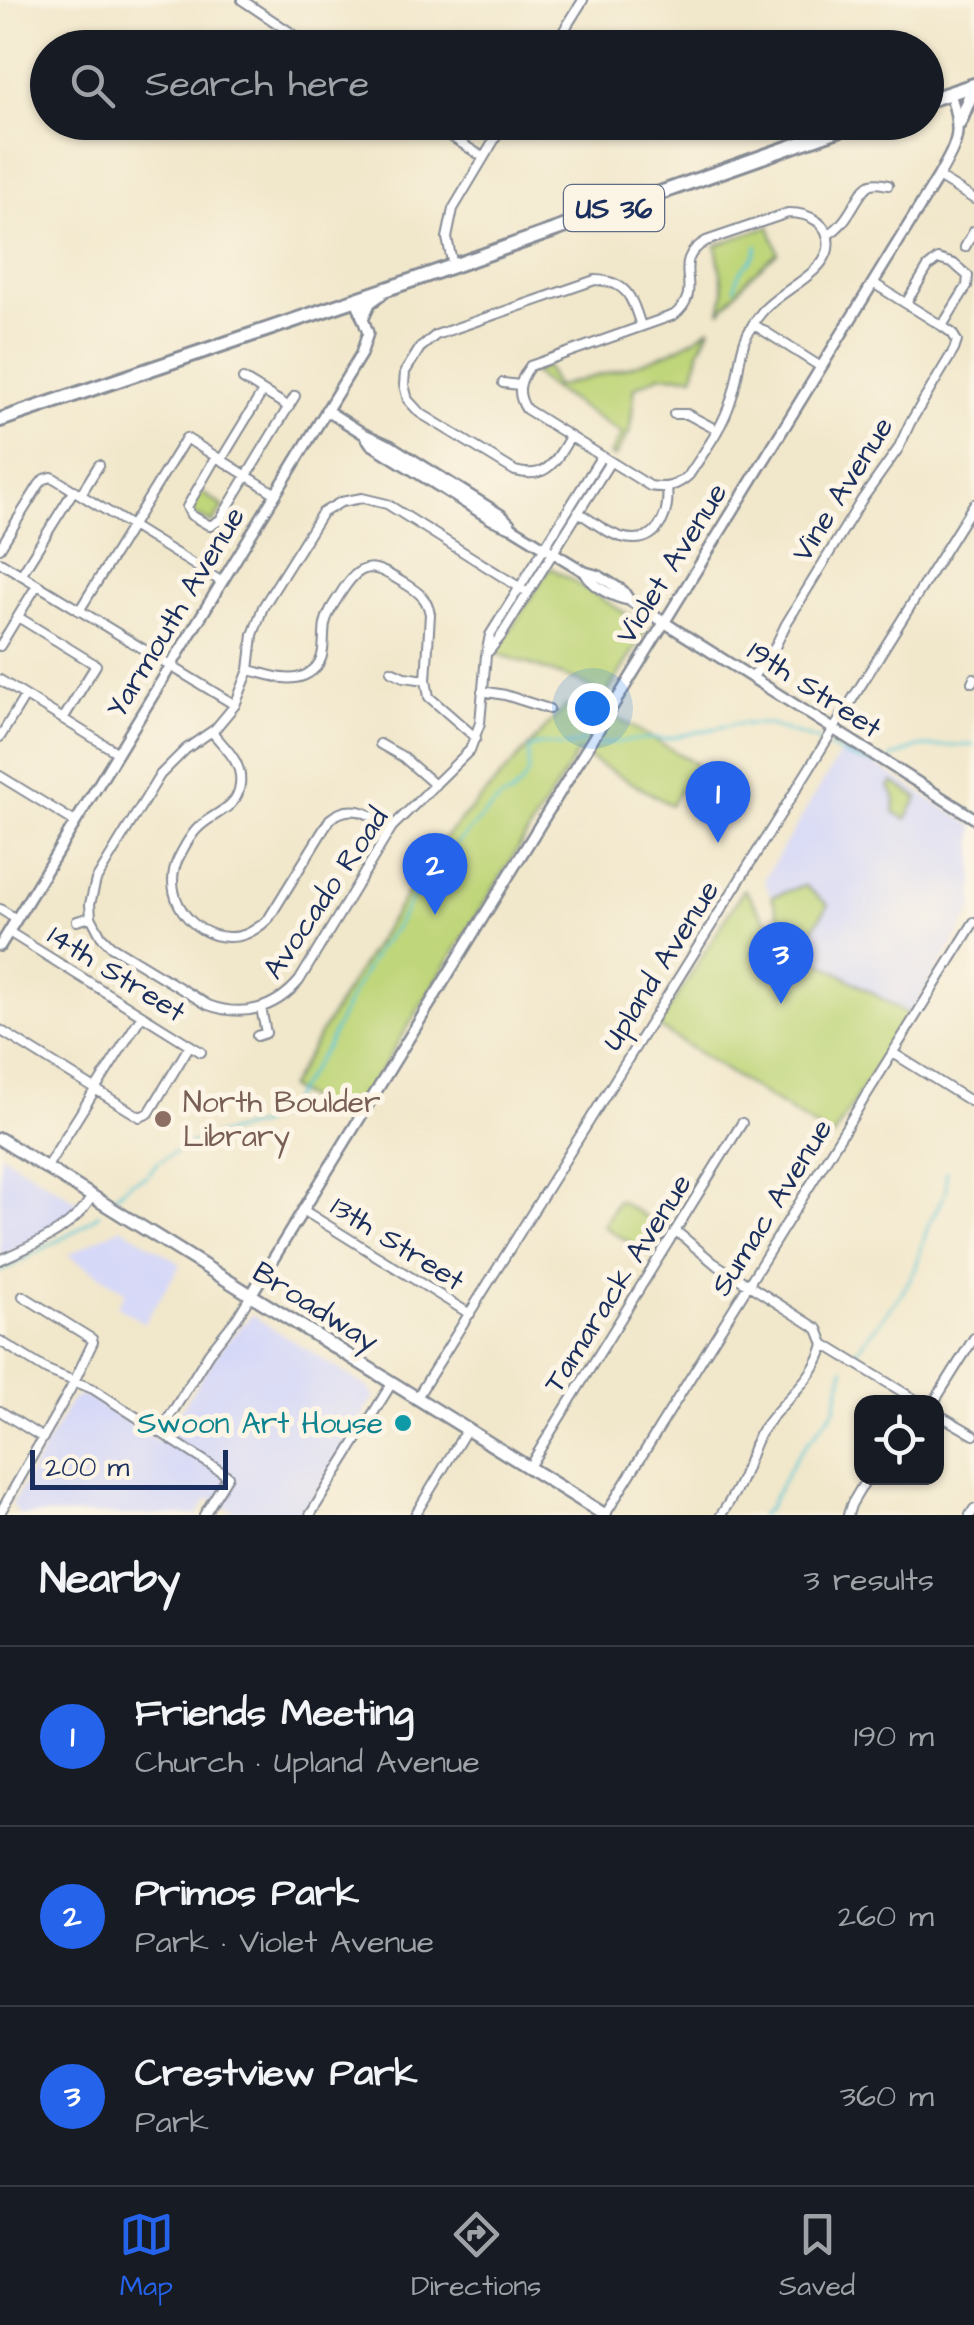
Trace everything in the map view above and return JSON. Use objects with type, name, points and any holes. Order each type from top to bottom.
[{"type":"highway","points":[[944,95],[974,86]]},
{"type":"highway","points":[[958,123],[974,86]]},
{"type":"highway","name":"US 36","points":[[0,420],[810,140]]},
{"type":"highway","points":[[363,315],[369,302],[391,287]]},
{"type":"main road","name":"Broadway","points":[[0,1140],[605,1515]]},
{"type":"street","points":[[242,0],[287,30]]},
{"type":"street","points":[[563,30],[582,0]]},
{"type":"street","points":[[950,93],[958,123]]},
{"type":"street","name":"Violet Avenue","points":[[160,1432],[209,1353],[237,1318],[938,177],[955,146],[958,123]]},
{"type":"street","points":[[456,140],[484,158]]},
{"type":"street","points":[[453,266],[447,238],[450,216],[495,140]]},
{"type":"street","points":[[938,177],[974,199]]},
{"type":"street","points":[[827,234],[844,224],[866,188],[876,183],[888,185]]},
{"type":"street","points":[[788,213],[811,216],[827,234],[828,248],[820,266],[770,302],[753,324],[740,354],[732,397],[717,430],[682,481],[666,488],[650,486],[526,409],[520,399],[519,385],[530,366],[674,314],[687,302],[690,286],[686,255],[697,246],[788,213]]},
{"type":"street","points":[[965,248],[974,232]]},
{"type":"street","points":[[872,283],[906,304],[942,326],[967,286],[968,276],[946,260],[934,261],[906,304]]},
{"type":"street","points":[[570,437],[552,464],[537,476],[510,469],[411,405],[401,391],[408,365],[424,342],[436,335],[595,280],[616,280],[631,297],[641,326]]},
{"type":"street","points":[[356,299],[363,315]]},
{"type":"street","name":"Yarmouth Avenue","points":[[0,946],[365,346],[368,333],[363,315]]},
{"type":"street","points":[[753,324],[821,367]]},
{"type":"street","name":"Vine Avenue","points":[[752,678],[774,649],[861,501],[898,448],[954,350],[957,341],[942,326]]},
{"type":"street","points":[[243,379],[288,407]]},
{"type":"street","points":[[503,383],[519,385]]},
{"type":"street","points":[[262,391],[188,507],[191,515],[203,524],[218,522],[296,396]]},
{"type":"street","name":"19th Street","points":[[326,410],[364,434],[368,442],[491,519],[549,550],[584,572],[589,580],[629,600],[974,818]]},
{"type":"street","points":[[674,414],[687,414],[717,430]]},
{"type":"street","points":[[80,611],[186,438],[276,494]]},
{"type":"street","points":[[249,670],[288,679],[310,673],[324,652],[324,630],[330,611],[350,578],[371,568],[382,570],[416,590],[428,604],[426,690],[434,703],[476,738],[490,635],[524,590],[605,459]]},
{"type":"street","points":[[21,575],[99,465]]},
{"type":"street","points":[[0,548],[39,484],[48,478],[56,479],[222,582]]},
{"type":"street","points":[[344,487],[346,500]]},
{"type":"street","points":[[574,509],[619,537],[643,540],[666,513],[666,488]]},
{"type":"street","points":[[76,921],[91,917],[96,880],[160,775],[186,749],[212,732],[235,705],[249,670],[248,652],[263,606],[312,525],[331,507],[362,498],[388,504],[524,590]]},
{"type":"street","name":"Upland Avenue","points":[[416,1399],[974,504]]},
{"type":"street","points":[[0,562],[235,705]]},
{"type":"street","points":[[0,646],[38,586]]},
{"type":"street","points":[[18,617],[96,666],[63,719]]},
{"type":"street","points":[[392,671],[426,680]]},
{"type":"street","points":[[0,680],[118,753]]},
{"type":"street","points":[[482,691],[549,709]]},
{"type":"street","points":[[0,737],[25,696]]},
{"type":"street","points":[[212,732],[240,770],[239,793],[228,807],[194,832],[176,863],[172,884],[183,913],[209,933],[240,936],[262,926],[336,814],[359,810],[392,827]]},
{"type":"street","name":"Avocado Road","points":[[91,917],[111,946],[208,1006],[232,1012],[262,1008],[281,999],[300,981],[392,827],[462,759],[476,738]]},
{"type":"street","points":[[380,744],[403,757],[436,785]]},
{"type":"street","points":[[0,776],[75,822]]},
{"type":"street","name":"14th Street","points":[[0,909],[16,919]]},
{"type":"street","name":"Sumac Avenue","points":[[605,1515],[974,922]]},
{"type":"street","name":"14th Street","points":[[8,932],[201,1052]]},
{"type":"street","points":[[256,1036],[266,1034],[262,1008]]},
{"type":"street","points":[[46,1168],[142,1014]]},
{"type":"street","points":[[0,1030],[139,1116],[145,1116],[190,1045]]},
{"type":"street","points":[[893,1053],[970,1101]]},
{"type":"street","name":"Tamarack Avenue","points":[[529,1467],[742,1123]]},
{"type":"street","points":[[0,1260],[55,1235],[75,1219],[92,1197]]},
{"type":"street","name":"13th Street","points":[[303,1210],[470,1314]]},
{"type":"street","points":[[676,1231],[699,1252],[818,1330],[824,1344],[908,1395]]},
{"type":"street","points":[[0,1512],[43,1438],[92,1339],[24,1296]]},
{"type":"street","points":[[938,1395],[974,1338]]},
{"type":"street","points":[[0,1340],[47,1370],[93,1390],[228,1476],[204,1515]]},
{"type":"street","points":[[721,1515],[741,1482],[761,1432],[798,1390],[824,1344]]},
{"type":"street","points":[[310,1515],[392,1384]]},
{"type":"street","points":[[0,1412],[43,1438]]},
{"type":"street","points":[[944,1418],[974,1436]]},
{"type":"street","points":[[419,1514],[467,1430]]},
{"type":"street","points":[[848,1515],[863,1485]]},
{"type":"street","points":[[0,1490],[10,1496]]},
{"type":"shaded area","points":[[845,746],[974,827],[974,909],[909,1015],[819,961],[804,943],[783,928],[764,879]]},
{"type":"shaded area","points":[[0,1153],[81,1204],[41,1238],[0,1255]]},
{"type":"shaded area","points":[[121,1227],[181,1264],[144,1323],[117,1306],[126,1292],[68,1255]]},
{"type":"shaded area","points":[[252,1315],[367,1387],[374,1397],[302,1515],[239,1515],[208,1498],[197,1515],[20,1515],[12,1505],[71,1401],[85,1396],[160,1442],[220,1349]]},
{"type":"green space","points":[[769,226],[778,252],[750,276],[720,312],[724,292],[716,245]]},
{"type":"green space","points":[[711,327],[700,348],[694,376],[661,375],[635,387],[630,431],[614,458],[610,455],[622,434],[533,373],[546,366],[555,387],[656,357]]},
{"type":"green space","points":[[199,491],[224,507],[212,523],[190,509]]},
{"type":"green space","points":[[551,568],[648,627],[605,697],[578,681],[496,653]]},
{"type":"green space","points":[[566,706],[602,709],[696,764],[671,805],[578,752],[349,1122],[288,1088],[437,846]]},
{"type":"green space","points":[[893,782],[918,798],[906,819],[894,812],[895,797],[889,787]]},
{"type":"green space","points":[[804,885],[828,905],[804,944],[819,961],[909,1015],[832,1138],[658,1027],[744,889],[765,919],[784,930],[772,897]]},
{"type":"green space","points":[[618,1200],[664,1228],[650,1255],[603,1226]]},
{"type":"waterway","points":[[735,288],[757,245]]},
{"type":"waterway","points":[[595,745],[666,739],[735,724],[767,724],[819,741]]},
{"type":"waterway","points":[[114,1197],[189,1144],[258,1125],[285,1109],[327,1046],[377,950],[408,905],[450,851],[501,799],[522,784],[528,773],[529,749],[540,744],[568,746],[584,741]]},
{"type":"waterway","points":[[891,758],[918,747],[974,745]]},
{"type":"waterway","points":[[828,747],[876,764]]},
{"type":"waterway","points":[[855,1353],[915,1270],[928,1226],[946,1191],[946,1171]]},
{"type":"waterway","points":[[0,1272],[99,1214]]},
{"type":"waterway","points":[[760,1515],[768,1509],[796,1457],[835,1409],[844,1368]]},
{"type":"place","name":"Friends Meeting","points":[[718,843]]},
{"type":"place","name":"Primos Park","points":[[435,915]]},
{"type":"place","name":"Crestview Park","points":[[781,1004]]},
{"type":"place","name":"North Boulder Library","points":[[163,1119]]},
{"type":"place","name":"Swoon Art House","points":[[403,1423]]}]
